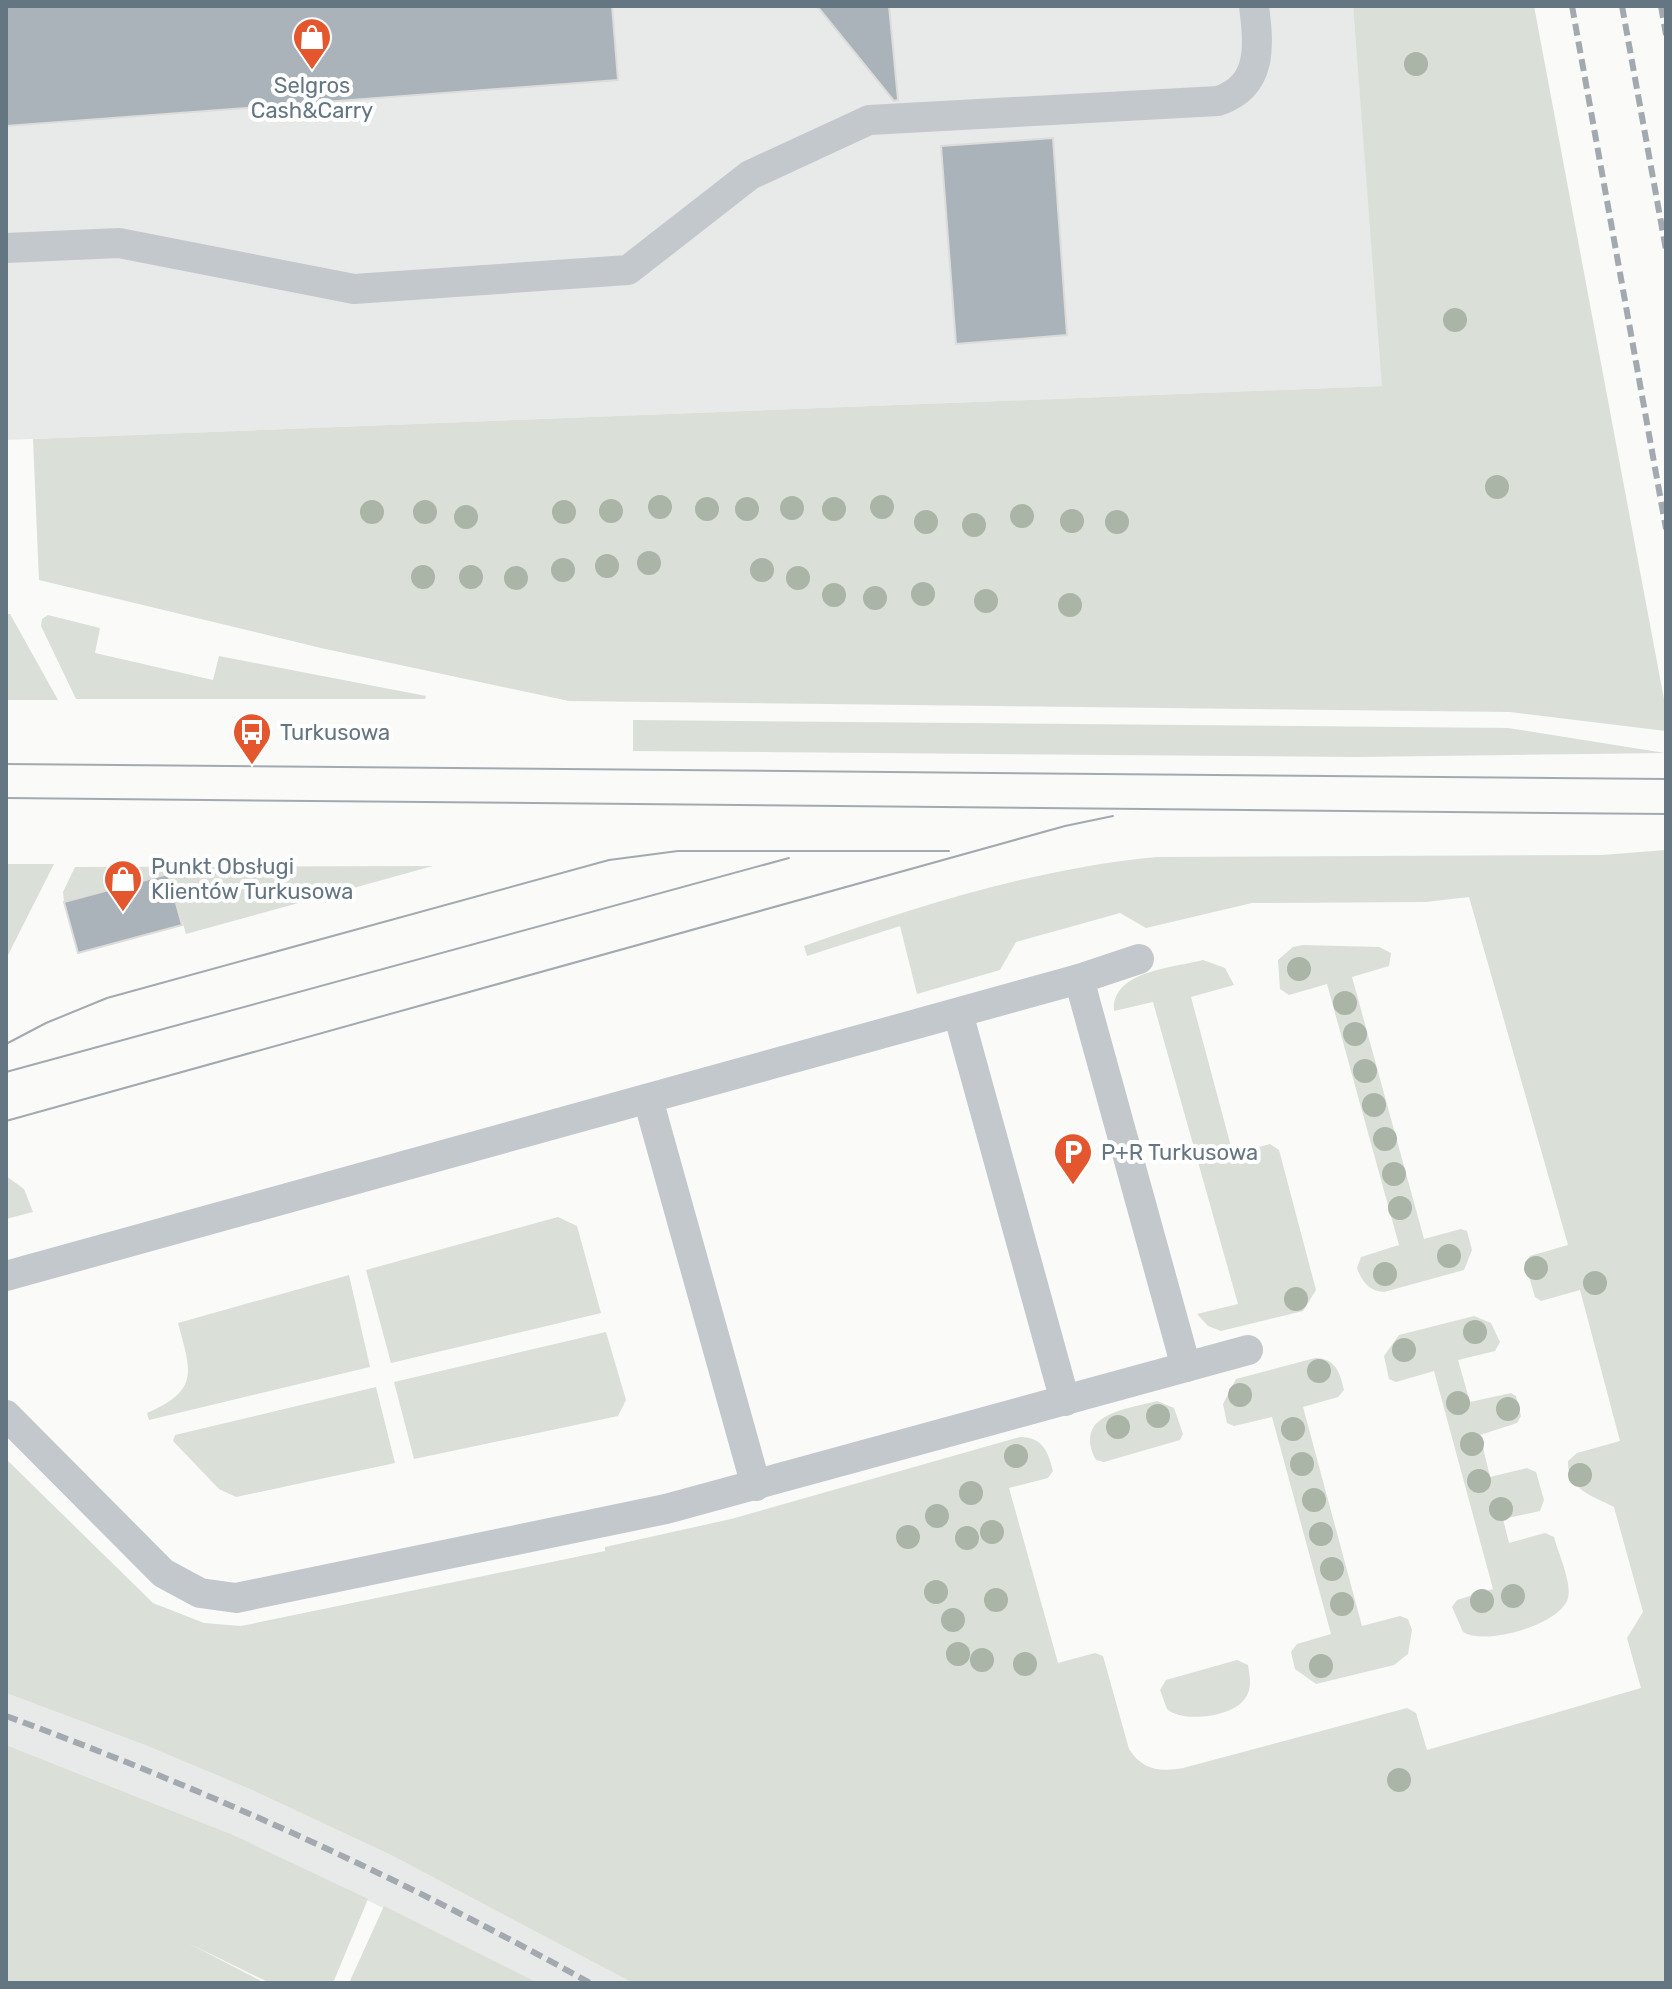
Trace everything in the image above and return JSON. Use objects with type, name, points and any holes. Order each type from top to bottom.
[{"type":"lane","points":[[6,248],[119,243],[354,289],[628,270],[750,175],[869,120],[1218,101],[1237,94],[1250,76],[1259,47],[1254,6]]},
{"type":"lane","points":[[6,1276],[958,1013],[1139,959]]},
{"type":"lane","points":[[1079,979],[1186,1367]]},
{"type":"lane","points":[[958,1013],[1065,1401]]},
{"type":"lane","points":[[648,1099],[756,1486]]},
{"type":"lane","points":[[6,1415],[154,1566],[184,1588],[220,1597],[253,1595],[666,1509],[1248,1350]]},
{"type":"shaded area","points":[[6,6],[1353,6],[1383,386],[6,440]]},
{"type":"shaded area","points":[[1353,6],[1534,6],[1666,710],[1666,731],[1510,712],[569,701],[321,648],[39,580],[33,439],[1382,386]]},
{"type":"shaded area","points":[[6,614],[10,614],[58,700],[6,700]]},
{"type":"shaded area","points":[[48,615],[100,628],[95,653],[213,680],[219,656],[426,696],[425,699],[76,699],[41,626],[42,619]]},
{"type":"shaded area","points":[[633,720],[1508,728],[1665,753],[1358,757],[633,751]]},
{"type":"shaded area","points":[[1666,850],[1666,1983],[633,1983],[391,1855],[252,1790],[145,1745],[6,1693],[6,1459],[153,1603],[204,1623],[241,1626],[605,1551],[605,1547],[731,1519],[1020,1437],[1034,1440],[1043,1447],[1053,1471],[1048,1478],[1009,1488],[1058,1663],[1095,1653],[1103,1656],[1129,1749],[1152,1768],[1183,1768],[1407,1708],[1416,1713],[1427,1750],[1641,1688],[1627,1638],[1643,1612],[1614,1507],[1577,1485],[1569,1471],[1568,1461],[1577,1453],[1620,1441],[1580,1290],[1541,1301],[1535,1297],[1525,1263],[1530,1256],[1568,1245],[1469,897],[1426,902],[1252,903],[1146,928],[1120,913],[1016,942],[1000,970],[917,994],[900,926],[807,956],[804,946],[978,891],[1112,862],[1157,857],[1602,855]]},
{"type":"shaded area","points":[[6,864],[54,864],[6,959]]},
{"type":"shaded area","points":[[433,866],[186,934],[168,874],[64,902],[63,892],[75,867]]},
{"type":"shaded area","points":[[1293,947],[1379,947],[1391,953],[1389,966],[1352,977],[1424,1239],[1461,1229],[1467,1231],[1472,1250],[1464,1270],[1384,1292],[1370,1288],[1359,1273],[1357,1268],[1361,1257],[1399,1245],[1327,984],[1289,995],[1280,989],[1278,960]]},
{"type":"shaded area","points":[[1203,960],[1225,968],[1234,985],[1191,997],[1233,1154],[1270,1144],[1279,1150],[1316,1290],[1303,1311],[1221,1331],[1208,1326],[1197,1314],[1238,1304],[1153,1002],[1114,1011],[1122,987],[1133,979]]},
{"type":"shaded area","points":[[6,1176],[24,1189],[33,1212],[6,1219]]},
{"type":"shaded area","points":[[558,1217],[577,1226],[601,1313],[391,1363],[366,1270]]},
{"type":"shaded area","points":[[349,1275],[370,1367],[149,1420],[147,1413],[176,1396],[187,1378],[186,1354],[178,1323]]},
{"type":"shaded area","points":[[1474,1316],[1491,1323],[1500,1342],[1495,1351],[1458,1360],[1470,1402],[1511,1393],[1516,1396],[1521,1416],[1517,1423],[1480,1435],[1490,1477],[1527,1468],[1536,1472],[1544,1500],[1540,1511],[1503,1519],[1509,1543],[1545,1533],[1554,1537],[1569,1591],[1562,1608],[1552,1617],[1504,1635],[1473,1636],[1463,1632],[1452,1607],[1457,1600],[1493,1589],[1434,1371],[1396,1382],[1389,1379],[1384,1356],[1399,1335]]},
{"type":"shaded area","points":[[606,1332],[626,1400],[618,1416],[414,1459],[394,1382]]},
{"type":"shaded area","points":[[1315,1358],[1327,1360],[1336,1367],[1344,1390],[1338,1397],[1303,1407],[1362,1626],[1400,1616],[1408,1619],[1412,1630],[1408,1654],[1394,1665],[1316,1684],[1295,1669],[1291,1652],[1297,1644],[1331,1634],[1272,1417],[1234,1426],[1227,1423],[1223,1404],[1236,1379]]},
{"type":"shaded area","points":[[376,1387],[395,1463],[236,1497],[219,1489],[173,1441],[175,1435]]},
{"type":"shaded area","points":[[1157,1401],[1174,1408],[1183,1434],[1180,1440],[1104,1462],[1096,1460],[1090,1445],[1091,1432],[1097,1423],[1118,1411]]},
{"type":"shaded area","points":[[1237,1660],[1248,1665],[1250,1684],[1246,1697],[1237,1707],[1194,1717],[1167,1709],[1160,1690],[1166,1680]]},
{"type":"shaded area","points":[[6,1693],[145,1745],[252,1790],[391,1855],[633,1983],[538,1983],[231,1834],[6,1745]]},
{"type":"shaded area","points":[[6,1745],[231,1834],[368,1899],[333,1983],[270,1983],[188,1943],[265,1983],[6,1983]]},
{"type":"shaded area","points":[[384,1906],[536,1982],[349,1983]]},
{"type":"building","name":"Selgros Cash&Carry","points":[[6,6],[612,6],[618,80],[6,126]]},
{"type":"building","points":[[817,6],[889,6],[898,100],[894,101]]},
{"type":"building","points":[[1053,138],[1067,335],[956,344],[941,146]]},
{"type":"building","name":"Punkt Obsługi Klientów Turkusowa","points":[[168,874],[182,925],[78,953],[64,902]]},
{"type":"tram line","points":[[6,764],[1666,779]]},
{"type":"tram line","points":[[6,798],[1666,814]]},
{"type":"tram line","points":[[6,1121],[1065,826],[1113,816]]},
{"type":"tram line","points":[[6,1044],[46,1023],[107,998],[609,860],[678,851],[949,851]]},
{"type":"tram line","points":[[6,1072],[789,858]]},
{"type":"railway","points":[[1572,6],[1666,529]]},
{"type":"railway","points":[[1622,6],[1666,250]]},
{"type":"railway","points":[[1661,6],[1666,35]]},
{"type":"railway","points":[[6,1716],[156,1774],[303,1838],[448,1907],[590,1983]]},
{"type":"place","name":"Selgros Cash&Carry","points":[[312,71]]},
{"type":"place","name":"Turkusowa","points":[[252,766]]},
{"type":"place","name":"Punkt Obsługi Klientów Turkusowa","points":[[123,913]]},
{"type":"place","name":"P+R Turkusowa","points":[[1073,1186]]}]
